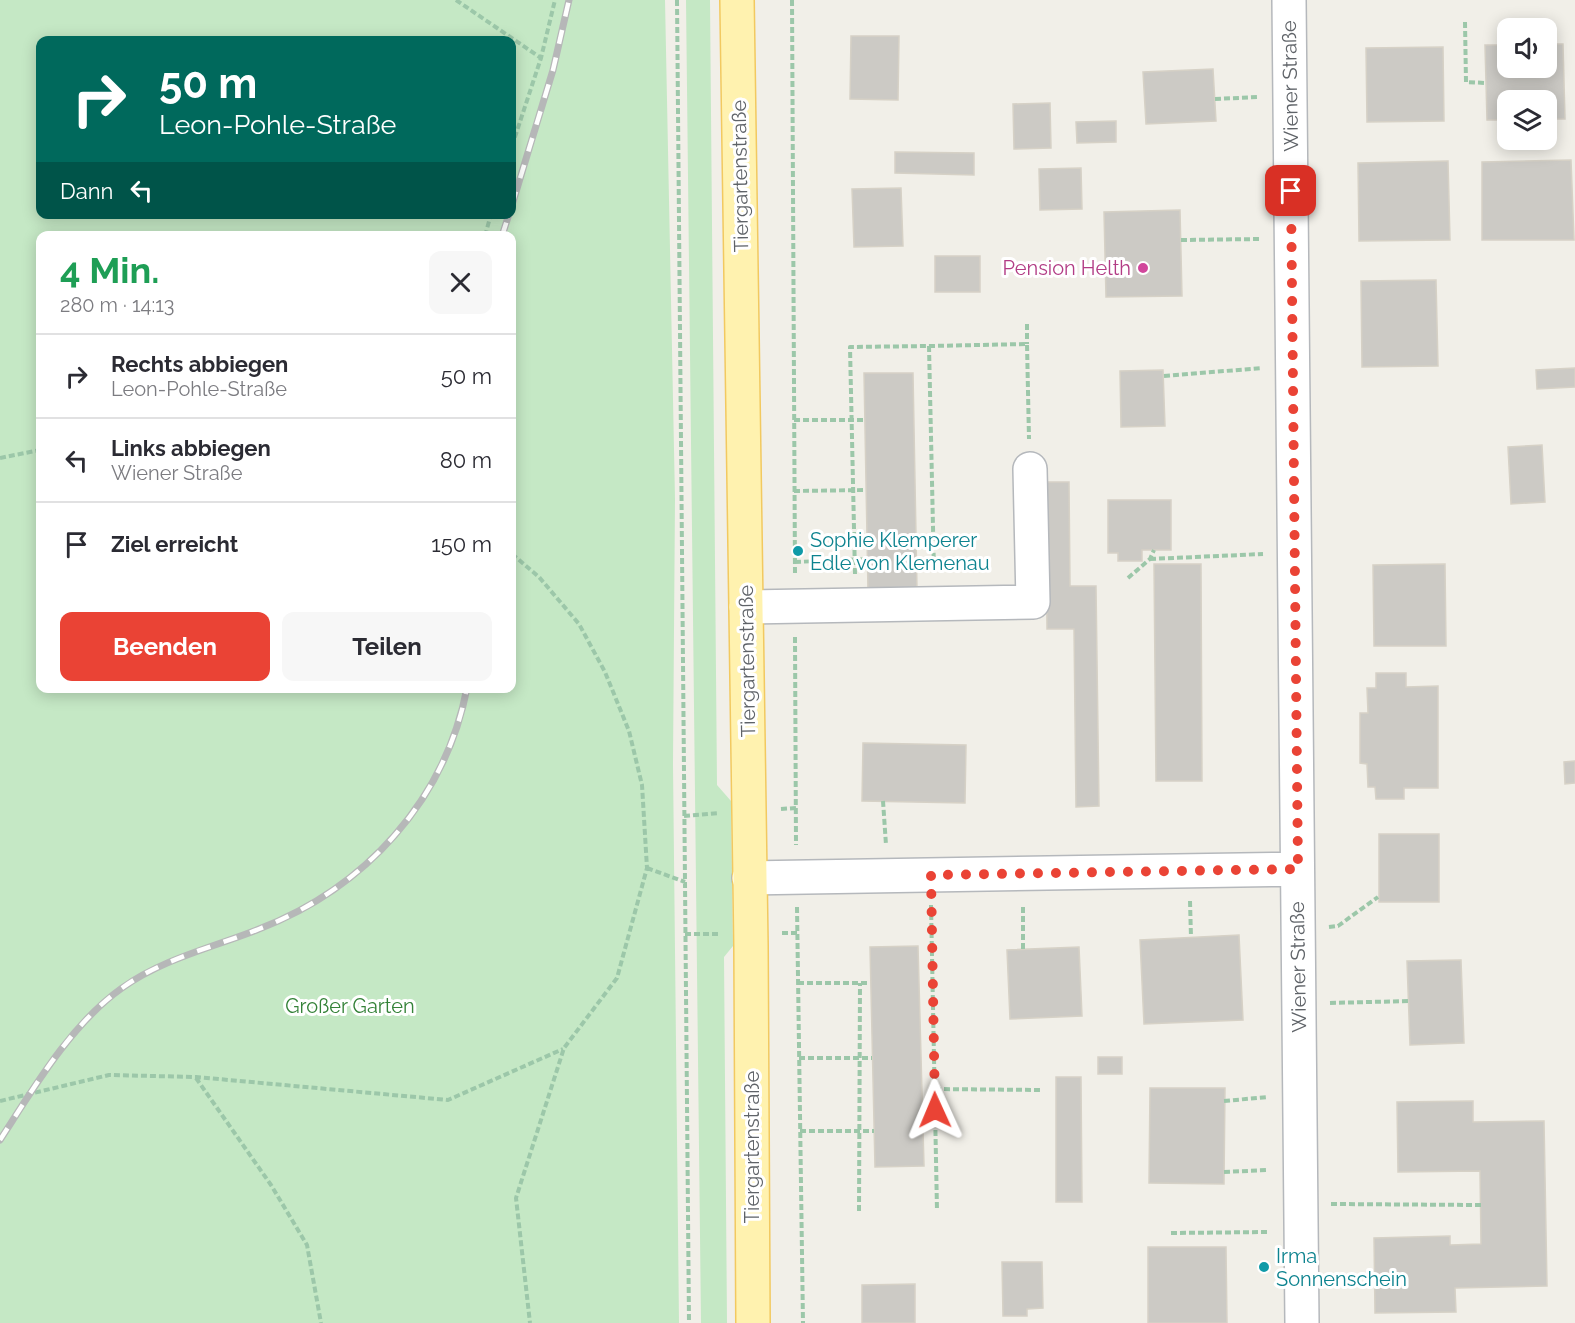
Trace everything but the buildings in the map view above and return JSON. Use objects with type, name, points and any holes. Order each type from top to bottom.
[{"type":"main road","name":"Tiergartenstraße","points":[[737,0],[753,1323]]},
{"type":"street","name":"Wiener Straße","points":[[1289,0],[1302,1323]]},
{"type":"street","points":[[746,607],[1033,602],[1030,469]]},
{"type":"street","points":[[749,878],[1298,869]]},
{"type":"path","points":[[456,0],[509,36]]},
{"type":"path","points":[[516,134],[541,58],[555,0]]},
{"type":"path","points":[[677,0],[689,1323]]},
{"type":"path","points":[[792,0],[794,320]]},
{"type":"path","points":[[1465,22],[1466,82],[1486,83]]},
{"type":"path","points":[[516,41],[541,58]]},
{"type":"path","points":[[1215,99],[1290,96]]},
{"type":"path","points":[[1181,240],[1291,239]]},
{"type":"path","points":[[1027,324],[1030,469]]},
{"type":"path","points":[[855,605],[850,347],[1028,344]]},
{"type":"path","points":[[929,346],[934,604]]},
{"type":"path","points":[[1164,376],[1292,366]]},
{"type":"path","points":[[794,420],[864,420]]},
{"type":"path","points":[[0,458],[36,451]]},
{"type":"path","points":[[795,491],[866,490]]},
{"type":"path","points":[[1128,578],[1150,559],[1154,550]]},
{"type":"path","points":[[1150,559],[1294,553]]},
{"type":"path","points":[[516,557],[539,577],[579,624],[605,672],[629,731],[642,785],[647,868],[617,978],[564,1048],[516,1198],[530,1323]]},
{"type":"path","points":[[795,562],[867,559]]},
{"type":"path","points":[[884,801],[888,876]]},
{"type":"path","points":[[647,868],[685,882]]},
{"type":"path","points":[[1023,874],[1023,949]]},
{"type":"path","points":[[931,875],[937,1210]]},
{"type":"path","points":[[796,877],[803,1323]]},
{"type":"path","points":[[1298,929],[1338,926],[1378,897]]},
{"type":"path","points":[[798,982],[870,982]]},
{"type":"path","points":[[859,1211],[860,983]]},
{"type":"path","points":[[1299,1004],[1409,1001]]},
{"type":"path","points":[[0,1101],[109,1075],[196,1077],[448,1100],[564,1048]]},
{"type":"path","points":[[799,1058],[872,1058]]},
{"type":"path","points":[[196,1077],[271,1185],[307,1245],[321,1323]]},
{"type":"path","points":[[935,1089],[1042,1090]]},
{"type":"path","points":[[1224,1101],[1299,1095]]},
{"type":"path","points":[[800,1131],[874,1131]]},
{"type":"path","points":[[1224,1172],[1300,1168]]},
{"type":"path","points":[[1171,1233],[1301,1218],[1481,1205]]},
{"type":"green space","name":"Großer Garten","points":[[0,0],[665,0],[675,499],[673,765],[679,1323],[0,1323]]},
{"type":"green space","points":[[686,0],[710,0],[717,785],[731,801],[733,946],[724,957],[727,1323],[701,1323]]},
{"type":"railway","points":[[516,192],[553,70],[569,0]]},
{"type":"railway","points":[[504,231],[507,219]]},
{"type":"railway","points":[[0,1140],[54,1058],[70,1038],[103,1003],[122,988],[171,961],[259,929],[297,912],[333,890],[366,865],[394,836],[419,803],[440,768],[456,729],[466,693]]},
{"type":"place","name":"Pension Helth","points":[[1143,268]]},
{"type":"place","name":"Sophie Klemperer Edle von Klemenau","points":[[798,551]]},
{"type":"place","name":"Irma Sonnenschein","points":[[1264,1267]]},
{"type":"route","points":[[935,1110],[931,875],[1298,869],[1291,191]]}]
